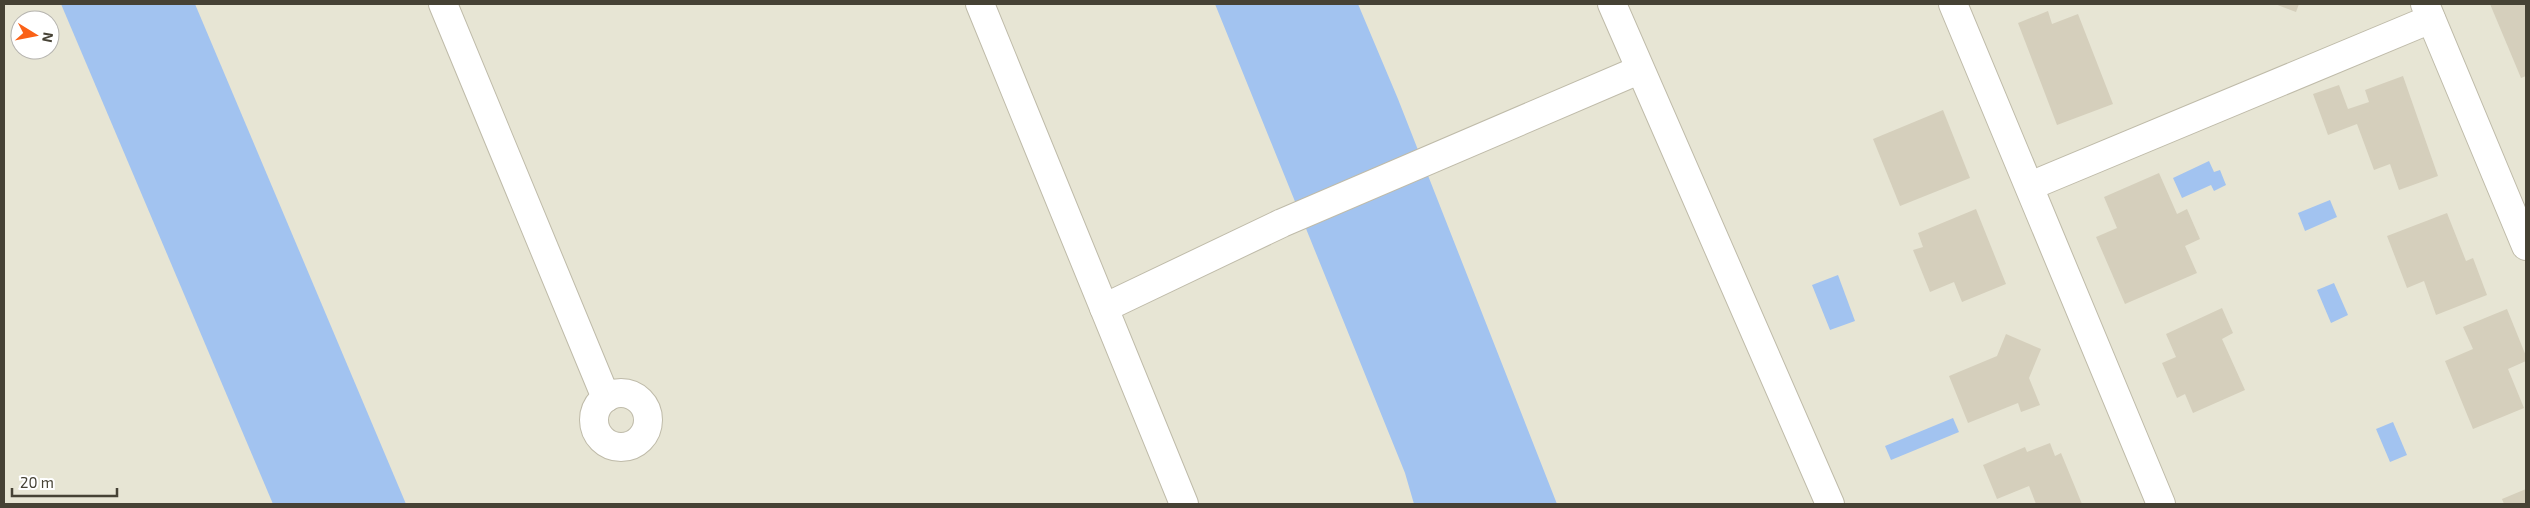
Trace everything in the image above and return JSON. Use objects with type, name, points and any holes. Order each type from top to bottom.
[{"type":"street","points":[[443,4],[606,398]]},
{"type":"street","points":[[980,4],[1184,504]]},
{"type":"street","points":[[1612,4],[1639,70],[1752,323],[1830,504]]},
{"type":"street","points":[[1953,4],[2161,504]]},
{"type":"street","points":[[2030,186],[2428,11],[2526,246]]},
{"type":"street","points":[[1104,308],[1282,223],[1639,70]]},
{"type":"shaded area","points":[[4,4],[2526,4],[2526,504],[4,504]]},
{"type":"water","points":[[61,4],[195,4],[406,504],[273,504]]},
{"type":"water","points":[[1215,4],[1358,4],[1398,99],[1557,504],[1414,504],[1405,473]]},
{"type":"water","points":[[2209,161],[2214,172],[2220,170],[2226,185],[2214,191],[2211,185],[2182,198],[2173,178]]},
{"type":"water","points":[[2330,200],[2337,217],[2305,231],[2298,213]]},
{"type":"water","points":[[1838,275],[1855,321],[1830,330],[1812,285]]},
{"type":"water","points":[[2334,283],[2348,315],[2331,323],[2317,290]]},
{"type":"water","points":[[1953,418],[1959,432],[1891,460],[1885,446]]},
{"type":"water","points":[[2393,422],[2407,455],[2390,462],[2376,429]]},
{"type":"building","points":[[2275,4],[2299,4],[2296,12]]},
{"type":"building","points":[[2490,4],[2526,4],[2526,76],[2521,78]]},
{"type":"building","points":[[2048,11],[2052,24],[2078,14],[2113,104],[2057,125],[2018,23]]},
{"type":"building","points":[[2403,76],[2438,176],[2399,190],[2390,164],[2374,170],[2357,124],[2328,135],[2313,94],[2339,85],[2348,109],[2369,102],[2365,90]]},
{"type":"building","points":[[1943,110],[1970,178],[1900,206],[1873,139]]},
{"type":"building","points":[[2159,173],[2177,214],[2187,209],[2200,239],[2185,246],[2197,273],[2125,304],[2096,237],[2117,228],[2104,197]]},
{"type":"building","points":[[1976,209],[2006,284],[1962,302],[1954,282],[1930,292],[1913,250],[1923,247],[1918,233]]},
{"type":"building","points":[[2447,213],[2466,261],[2473,258],[2487,295],[2436,315],[2424,281],[2407,288],[2387,236]]},
{"type":"building","points":[[2222,308],[2233,333],[2222,339],[2245,390],[2193,413],[2185,394],[2177,398],[2162,363],[2176,357],[2166,334]]},
{"type":"building","points":[[2507,309],[2526,356],[2526,361],[2508,369],[2524,408],[2473,429],[2445,361],[2473,349],[2463,327]]},
{"type":"building","points":[[2006,334],[2041,349],[2029,378],[2040,405],[2021,412],[2018,403],[1968,423],[1949,376],[1997,356]]},
{"type":"building","points":[[2050,443],[2055,456],[2061,453],[2082,504],[2036,504],[2029,486],[1997,499],[1983,465],[2025,447],[2027,452]]},
{"type":"building","points":[[2526,489],[2526,504],[2504,504],[2502,499]]}]
